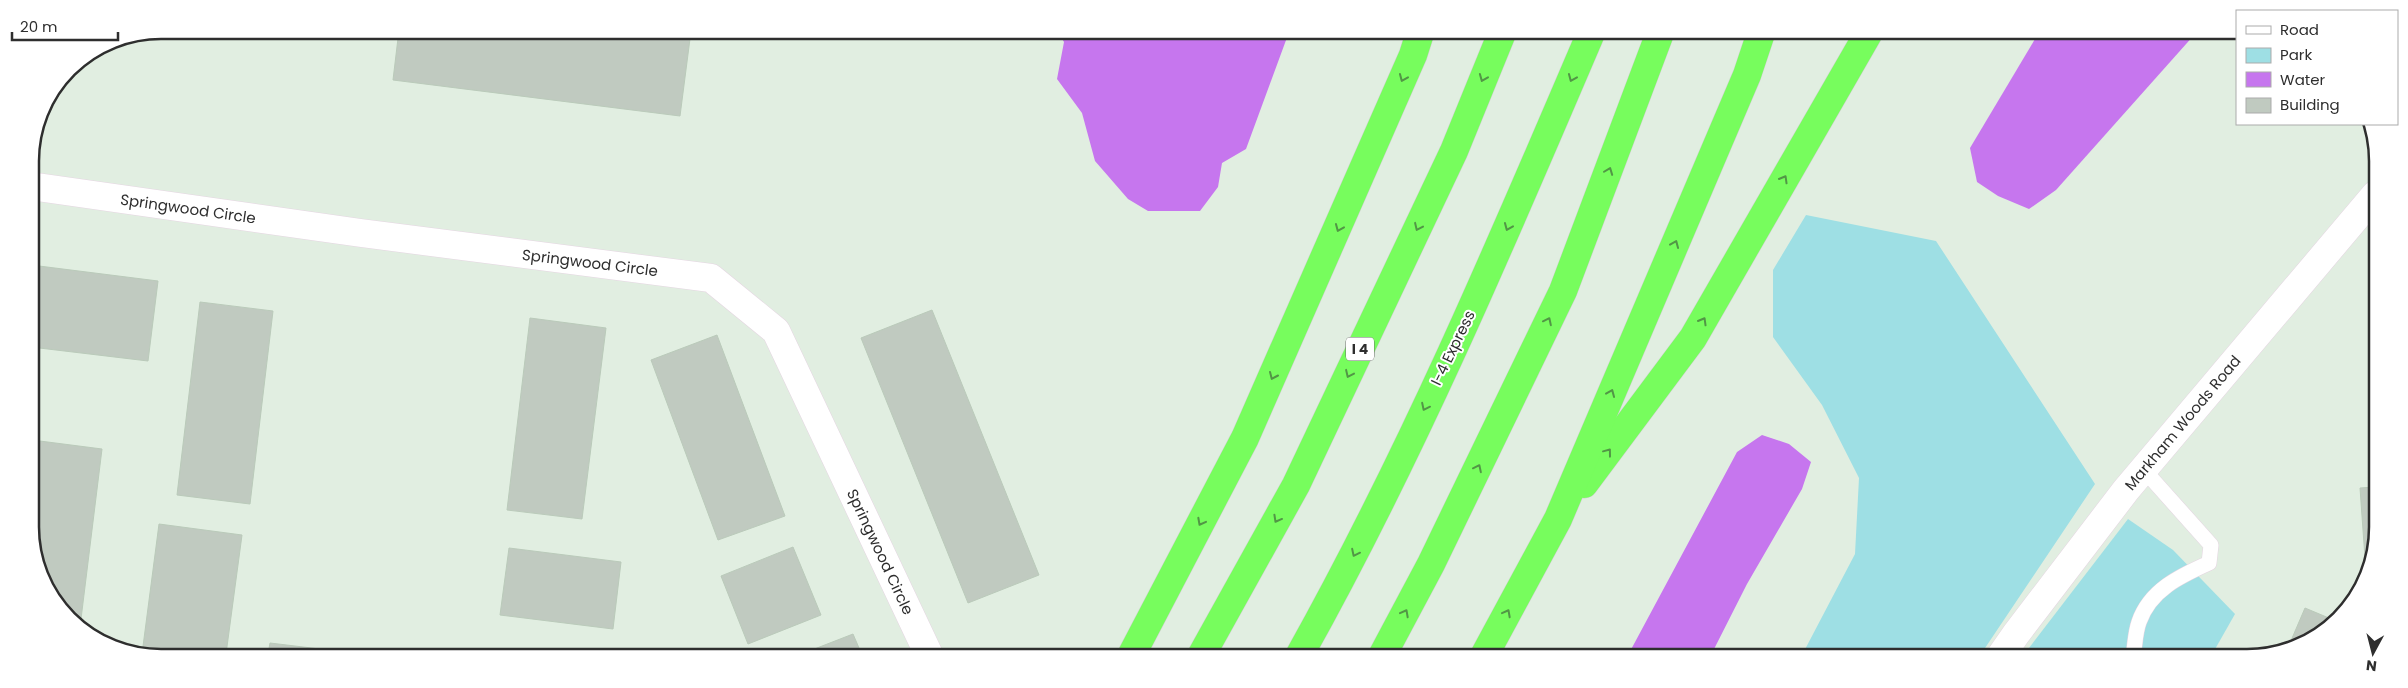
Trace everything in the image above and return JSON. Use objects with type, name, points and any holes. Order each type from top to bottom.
[{"type":"highway","points":[[1135,649],[1245,438],[1405,73],[1418,39]]},
{"type":"highway","name":"I 4","points":[[1205,649],[1296,485],[1454,151],[1500,39]]},
{"type":"highway","name":"I-4 Express","points":[[1303,649],[1342,580],[1476,300],[1588,39]]},
{"type":"highway","points":[[1386,649],[1431,564],[1563,291],[1658,39]]},
{"type":"highway","points":[[1488,649],[1558,519],[1747,75],[1759,39]]},
{"type":"highway","points":[[1558,519],[1693,338],[1865,39]]},
{"type":"street","name":"Springwood Circle","points":[[39,187],[380,236],[711,278],[776,331],[926,649]]},
{"type":"street","name":"Markham Woods Road","points":[[2006,649],[2144,470],[2369,202]]},
{"type":"lane","points":[[2134,649],[2139,622],[2153,596],[2181,575],[2209,563],[2211,545],[2144,470]]},
{"type":"green space","points":[[1806,215],[1936,241],[2095,484],[1984,649],[1805,649],[1855,554],[1859,478],[1822,405],[1773,337],[1773,270]]},
{"type":"green space","points":[[2128,519],[2173,550],[2235,614],[2215,649],[2028,649]]},
{"type":"water","points":[[1062,39],[1286,39],[1246,149],[1222,163],[1218,187],[1200,211],[1148,211],[1128,199],[1095,161],[1082,113],[1057,79],[1064,42]]},
{"type":"water","points":[[2035,39],[2191,39],[2056,190],[2029,209],[1998,196],[1977,182],[1970,148]]},
{"type":"water","points":[[1762,435],[1789,444],[1811,462],[1802,489],[1747,584],[1714,649],[1631,649],[1737,452]]},
{"type":"building","points":[[398,39],[690,39],[680,116],[393,80]]},
{"type":"building","points":[[39,266],[158,281],[148,361],[39,348]]},
{"type":"building","points":[[200,302],[273,311],[250,504],[177,495]]},
{"type":"building","points":[[932,310],[1039,575],[968,603],[861,338]]},
{"type":"building","points":[[530,318],[606,328],[582,519],[507,510]]},
{"type":"building","points":[[717,335],[785,516],[718,540],[651,360]]},
{"type":"building","points":[[39,441],[102,449],[81,619],[59,595],[51,581],[41,551],[39,535]]},
{"type":"building","points":[[2369,487],[2369,527],[2365,558],[2365,558],[2360,488]]},
{"type":"building","points":[[159,524],[242,535],[227,649],[143,648]]},
{"type":"building","points":[[793,547],[821,615],[748,644],[721,576]]},
{"type":"building","points":[[509,548],[621,562],[613,629],[500,615]]},
{"type":"building","points":[[2305,608],[2329,618],[2315,629],[2291,641]]},
{"type":"building","points":[[853,634],[859,649],[814,649]]},
{"type":"building","points":[[270,643],[320,649],[269,649]]}]
